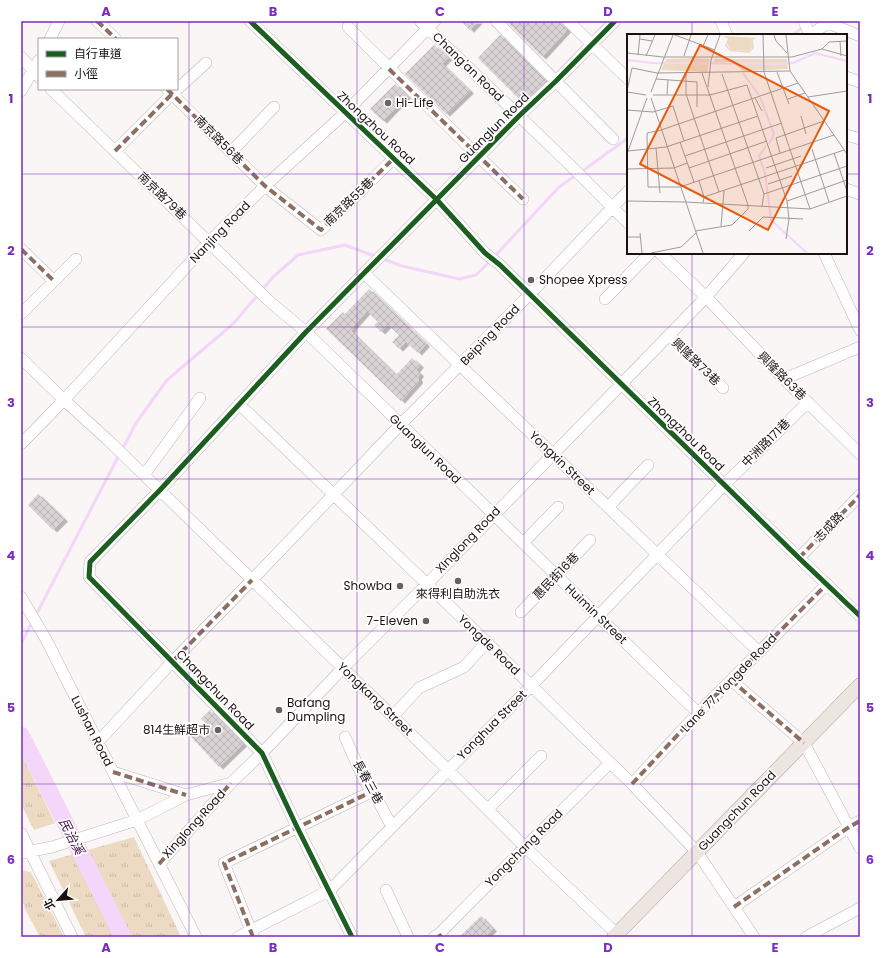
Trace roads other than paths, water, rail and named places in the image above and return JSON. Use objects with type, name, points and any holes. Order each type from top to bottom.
[{"type":"main road","name":"Guangchun Road","points":[[617,936],[860,685]]},
{"type":"street","points":[[50,38],[59,21]]},
{"type":"street","points":[[97,21],[115,38]]},
{"type":"street","name":"Zhongzhou Road","points":[[250,21],[394,158],[437,200],[485,253],[500,265],[530,294],[860,616]]},
{"type":"street","points":[[496,21],[613,140]]},
{"type":"street","points":[[568,21],[627,78]]},
{"type":"street","name":"Guanglun Road","points":[[366,271],[519,116],[616,21]]},
{"type":"street","points":[[722,21],[727,34]]},
{"type":"street","points":[[804,21],[810,34],[829,22],[860,36]]},
{"type":"street","name":"Nanjing Road","points":[[21,444],[64,400],[209,242],[265,186],[345,113],[390,69],[428,23]]},
{"type":"street","name":"Chang'an Road","points":[[428,23],[519,116],[584,178],[627,222]]},
{"type":"street","points":[[348,27],[523,199]]},
{"type":"street","points":[[21,57],[36,74],[21,91]]},
{"type":"street","points":[[178,85],[206,63]]},
{"type":"street","points":[[847,77],[860,82]]},
{"type":"street","name":"南京路79巷","points":[[52,90],[209,242]]},
{"type":"street","points":[[115,151],[169,92]]},
{"type":"street","name":"南京路56巷","points":[[169,92],[265,186]]},
{"type":"street","points":[[230,152],[274,107]]},
{"type":"street","points":[[847,134],[860,139]]},
{"type":"street","name":"南京路55巷","points":[[265,186],[321,230],[394,158]]},
{"type":"street","points":[[847,189],[860,194]]},
{"type":"street","name":"Beiping Road","points":[[98,742],[173,661],[400,425],[530,294],[627,192]]},
{"type":"street","name":"Guanglun Road","points":[[209,242],[269,300],[306,332],[493,515]]},
{"type":"street","points":[[21,249],[54,281]]},
{"type":"street","points":[[605,299],[649,254]]},
{"type":"street","name":"興隆路63巷","points":[[661,254],[706,297],[784,379],[860,454]]},
{"type":"street","name":"XInglong Road","points":[[231,783],[262,753],[343,668],[427,584],[706,297],[743,254]]},
{"type":"street","points":[[824,254],[860,330]]},
{"type":"street","points":[[21,314],[76,259]]},
{"type":"street","points":[[306,332],[366,271]]},
{"type":"street","name":"Yongxin Street","points":[[366,271],[460,365],[759,652]]},
{"type":"street","name":"Changchun Road","points":[[306,332],[160,490],[90,562],[89,577],[262,753],[352,937]]},
{"type":"street","name":"興隆路73巷","points":[[669,335],[723,388]]},
{"type":"street","points":[[784,379],[860,347]]},
{"type":"street","points":[[21,358],[64,400]]},
{"type":"street","points":[[144,475],[200,398]]},
{"type":"street","name":"Yongkang Street","points":[[64,400],[160,490],[617,936]]},
{"type":"street","name":"中洲路171巷","points":[[724,484],[808,402]]},
{"type":"street","name":"Yongde Road","points":[[239,404],[487,642],[632,784],[697,852],[754,937]]},
{"type":"street","points":[[608,507],[648,465]]},
{"type":"street","name":"Yonghua Street","points":[[238,937],[252,934],[330,890],[531,686],[724,484]]},
{"type":"street","name":"志成路","points":[[799,558],[860,495]]},
{"type":"street","points":[[523,543],[558,507]]},
{"type":"street","name":"Huimin Street","points":[[493,515],[698,713]]},
{"type":"street","name":"惠民街16巷","points":[[521,612],[590,540]]},
{"type":"street","name":"Lane 77, Yongde Road","points":[[632,784],[698,713],[827,584]]},
{"type":"street","name":"Lushan Road","points":[[23,600],[47,642],[137,820]]},
{"type":"street","points":[[393,716],[419,688],[464,667],[487,642]]},
{"type":"street","points":[[731,680],[804,743],[860,848]]},
{"type":"street","name":"長春三巷","points":[[345,737],[365,782],[373,791],[392,827]]},
{"type":"street","points":[[488,810],[541,756]]},
{"type":"street","name":"Yongchang Road","points":[[438,936],[610,763]]},
{"type":"street","name":"Xinglong Road","points":[[113,772],[186,795]]},
{"type":"street","name":"Xinglong Road","points":[[26,853],[52,848],[137,820],[186,795],[231,783]]},
{"type":"street","name":"Xinglong Road","points":[[159,864],[231,783]]},
{"type":"street","points":[[252,934],[224,863],[373,791]]},
{"type":"street","points":[[137,820],[196,937]]},
{"type":"street","points":[[734,907],[849,827],[860,821]]},
{"type":"street","points":[[21,833],[26,853],[72,937]]},
{"type":"street","points":[[386,890],[408,937]]},
{"type":"street","points":[[806,937],[860,908]]},
{"type":"waterway","points":[[794,34],[804,27]]},
{"type":"waterway","points":[[581,172],[627,139]]},
{"type":"waterway","points":[[494,257],[559,187],[576,175]]},
{"type":"waterway","points":[[122,450],[136,423],[167,380],[233,324],[273,277],[298,255],[345,245],[377,257]]},
{"type":"waterway","points":[[383,259],[402,266],[459,279],[476,275],[490,261]]},
{"type":"waterway","points":[[36,615],[119,455]]},
{"type":"waterway","points":[[21,644],[32,622]]},
{"type":"waterway","name":"民治溪","points":[[21,735],[123,937]]},
{"type":"place","name":"Hi-Life","points":[[388,103]]},
{"type":"place","name":"Shopee Xpress","points":[[531,280]]},
{"type":"place","name":"來得利自助洗衣","points":[[458,581]]},
{"type":"place","name":"Showba","points":[[400,586]]},
{"type":"place","name":"7-Eleven","points":[[426,621]]},
{"type":"place","name":"Bafang Dumpling","points":[[279,710]]},
{"type":"place","name":"814生鮮超市","points":[[218,730]]}]
